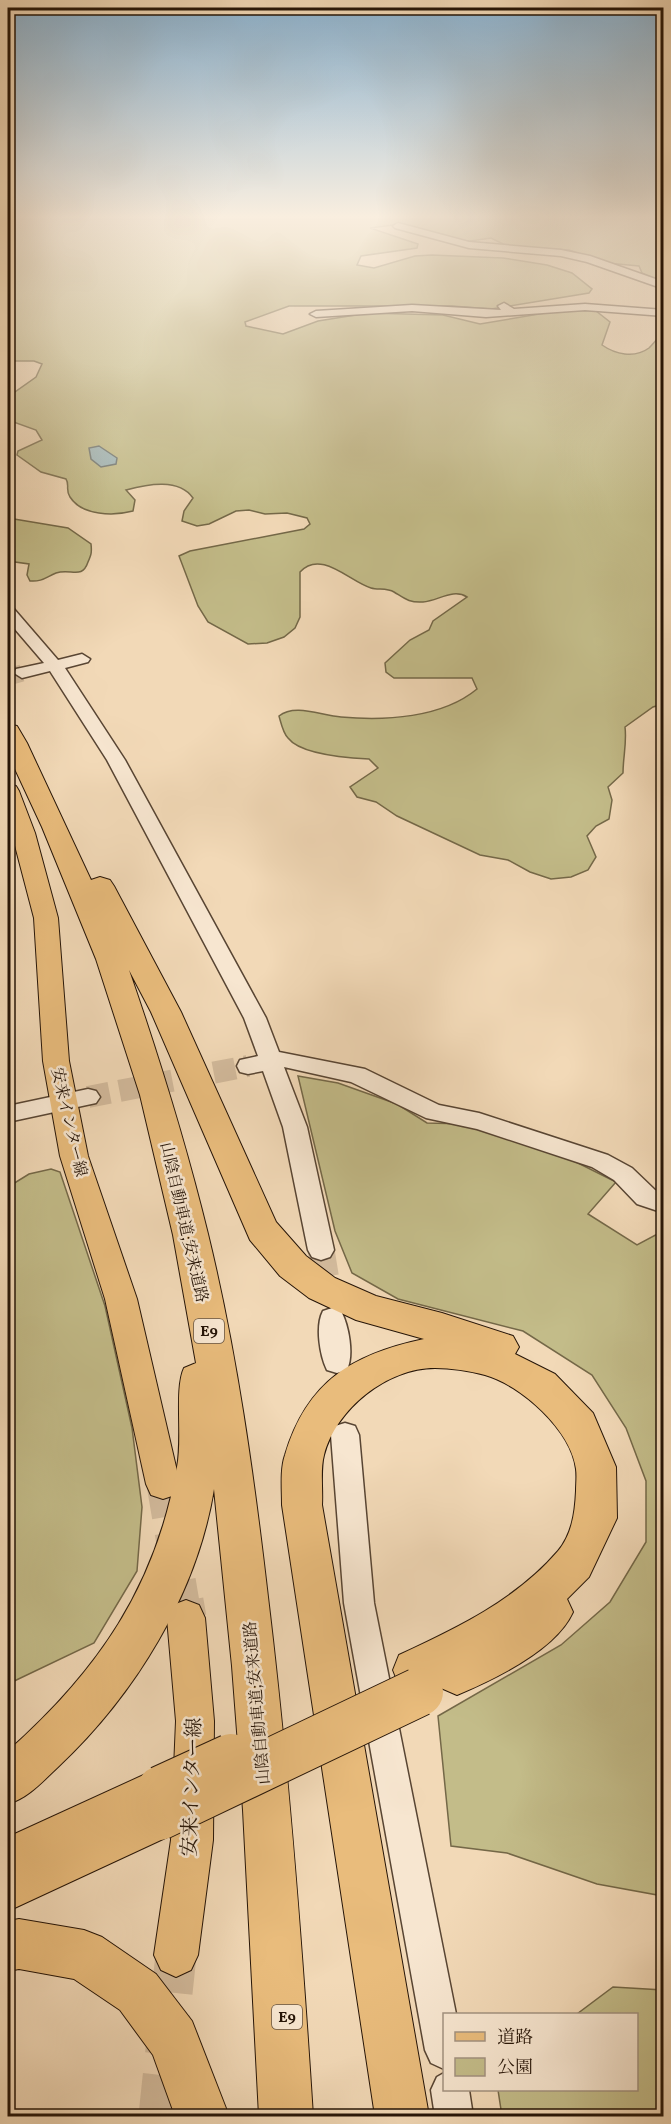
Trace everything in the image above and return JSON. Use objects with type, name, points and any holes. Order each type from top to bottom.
[{"type":"highway","name":"山陰自動車道;安来道路","points":[[9,734],[70,858],[100,927],[129,1008],[156,1098],[189,1228],[207,1322],[241,1552],[259,1726],[292,2104]]},
{"type":"highway","points":[[8,1887],[160,1803],[417,1681],[506,1648],[535,1628],[584,1582],[605,1546],[617,1506],[614,1459],[598,1427],[577,1394],[538,1363],[484,1341],[369,1310],[322,1288],[293,1266],[262,1230],[166,1011],[122,923],[55,806],[9,734]]},
{"type":"highway","points":[[8,1781],[41,1752],[103,1686],[147,1619],[171,1568],[189,1516],[199,1467],[202,1409],[196,1358],[207,1322]]},
{"type":"highway","points":[[402,2116],[302,1505],[304,1456],[322,1413],[352,1382],[394,1361],[434,1352],[492,1360],[541,1385],[579,1425],[596,1467],[596,1518],[574,1563],[531,1606],[460,1648],[417,1681]]},
{"type":"highway","points":[[8,1862],[160,1803]]},
{"type":"highway","points":[[8,1946],[19,1944],[84,1955],[138,1992],[174,2039],[202,2116]]},
{"type":"main road","name":"安来インター線","points":[[8,791],[24,833],[46,918],[53,992],[56,1061],[75,1100],[74,1155],[122,1299],[162,1484]]},
{"type":"main road","name":"安来インター線","points":[[176,1955],[192,1840],[195,1721],[186,1618]]},
{"type":"street","points":[[8,612],[55,666],[116,760],[255,1018],[260,1064],[295,1126],[321,1250]]},
{"type":"street","points":[[22,673],[82,659]]},
{"type":"street","points":[[260,1064],[284,1059],[357,1074],[434,1112],[479,1121],[600,1161],[623,1174],[646,1197],[663,1204]]},
{"type":"street","points":[[8,1114],[75,1100]]},
{"type":"street","points":[[332,1319],[337,1362]]},
{"type":"street","points":[[345,1435],[359,1603],[443,2045]]},
{"type":"street","points":[[450,2091],[454,2116]]},
{"type":"green space","points":[[8,318],[256,318],[245,322],[246,326],[283,334],[318,321],[336,318],[456,318],[480,324],[515,318],[605,318],[610,322],[602,345],[625,354],[637,353],[649,348],[663,334],[663,704],[653,707],[625,727],[623,773],[608,787],[612,800],[609,819],[596,826],[587,836],[596,857],[588,870],[571,877],[551,879],[530,872],[508,860],[480,855],[397,816],[376,802],[357,797],[350,787],[378,768],[369,759],[314,752],[294,744],[283,731],[279,716],[285,712],[301,710],[341,717],[394,718],[430,712],[463,699],[477,689],[472,678],[394,678],[386,672],[385,663],[410,640],[429,630],[433,621],[467,597],[456,594],[429,601],[414,602],[391,591],[363,585],[336,569],[317,564],[308,566],[300,572],[300,617],[295,628],[284,637],[267,643],[248,644],[208,622],[198,606],[179,556],[190,551],[304,529],[310,524],[307,518],[287,513],[265,514],[249,510],[236,511],[209,524],[197,526],[182,521],[184,511],[193,498],[180,487],[162,484],[126,490],[135,500],[133,511],[108,514],[82,508],[69,494],[66,479],[41,472],[17,455],[18,451],[42,440],[36,430],[8,420],[8,397],[36,377],[42,364],[34,361],[8,361]]},
{"type":"green space","points":[[8,518],[68,528],[91,544],[91,554],[86,567],[79,572],[61,572],[41,580],[30,581],[27,575],[29,564],[8,561]]},
{"type":"green space","points":[[298,1076],[338,1083],[397,1104],[427,1123],[468,1124],[566,1157],[616,1182],[588,1214],[637,1245],[663,1231],[664,1412],[661,1416],[664,1418],[663,1896],[597,1884],[507,1853],[451,1846],[438,1716],[561,1645],[610,1602],[646,1542],[646,1481],[626,1428],[592,1375],[523,1331],[398,1299],[352,1273],[335,1231]]},
{"type":"green space","points":[[51,1169],[60,1172],[105,1306],[132,1428],[142,1507],[137,1571],[94,1643],[8,1684],[8,1187],[29,1174]]},
{"type":"green space","points":[[613,1987],[663,1990],[663,2116],[502,2116],[498,2091],[638,2091],[638,2013],[578,2013]]},
{"type":"water","points":[[99,446],[117,458],[116,464],[101,467],[91,459],[89,448]]},
{"type":"tunnel","points":[[8,677],[22,673]]},
{"type":"tunnel","points":[[88,1097],[248,1066]]},
{"type":"tunnel","points":[[321,1250],[329,1299]]},
{"type":"tunnel","points":[[163,1484],[183,1603]]},
{"type":"tunnel","points":[[183,1601],[186,1618]]},
{"type":"tunnel","points":[[159,2116],[176,1955]]}]
